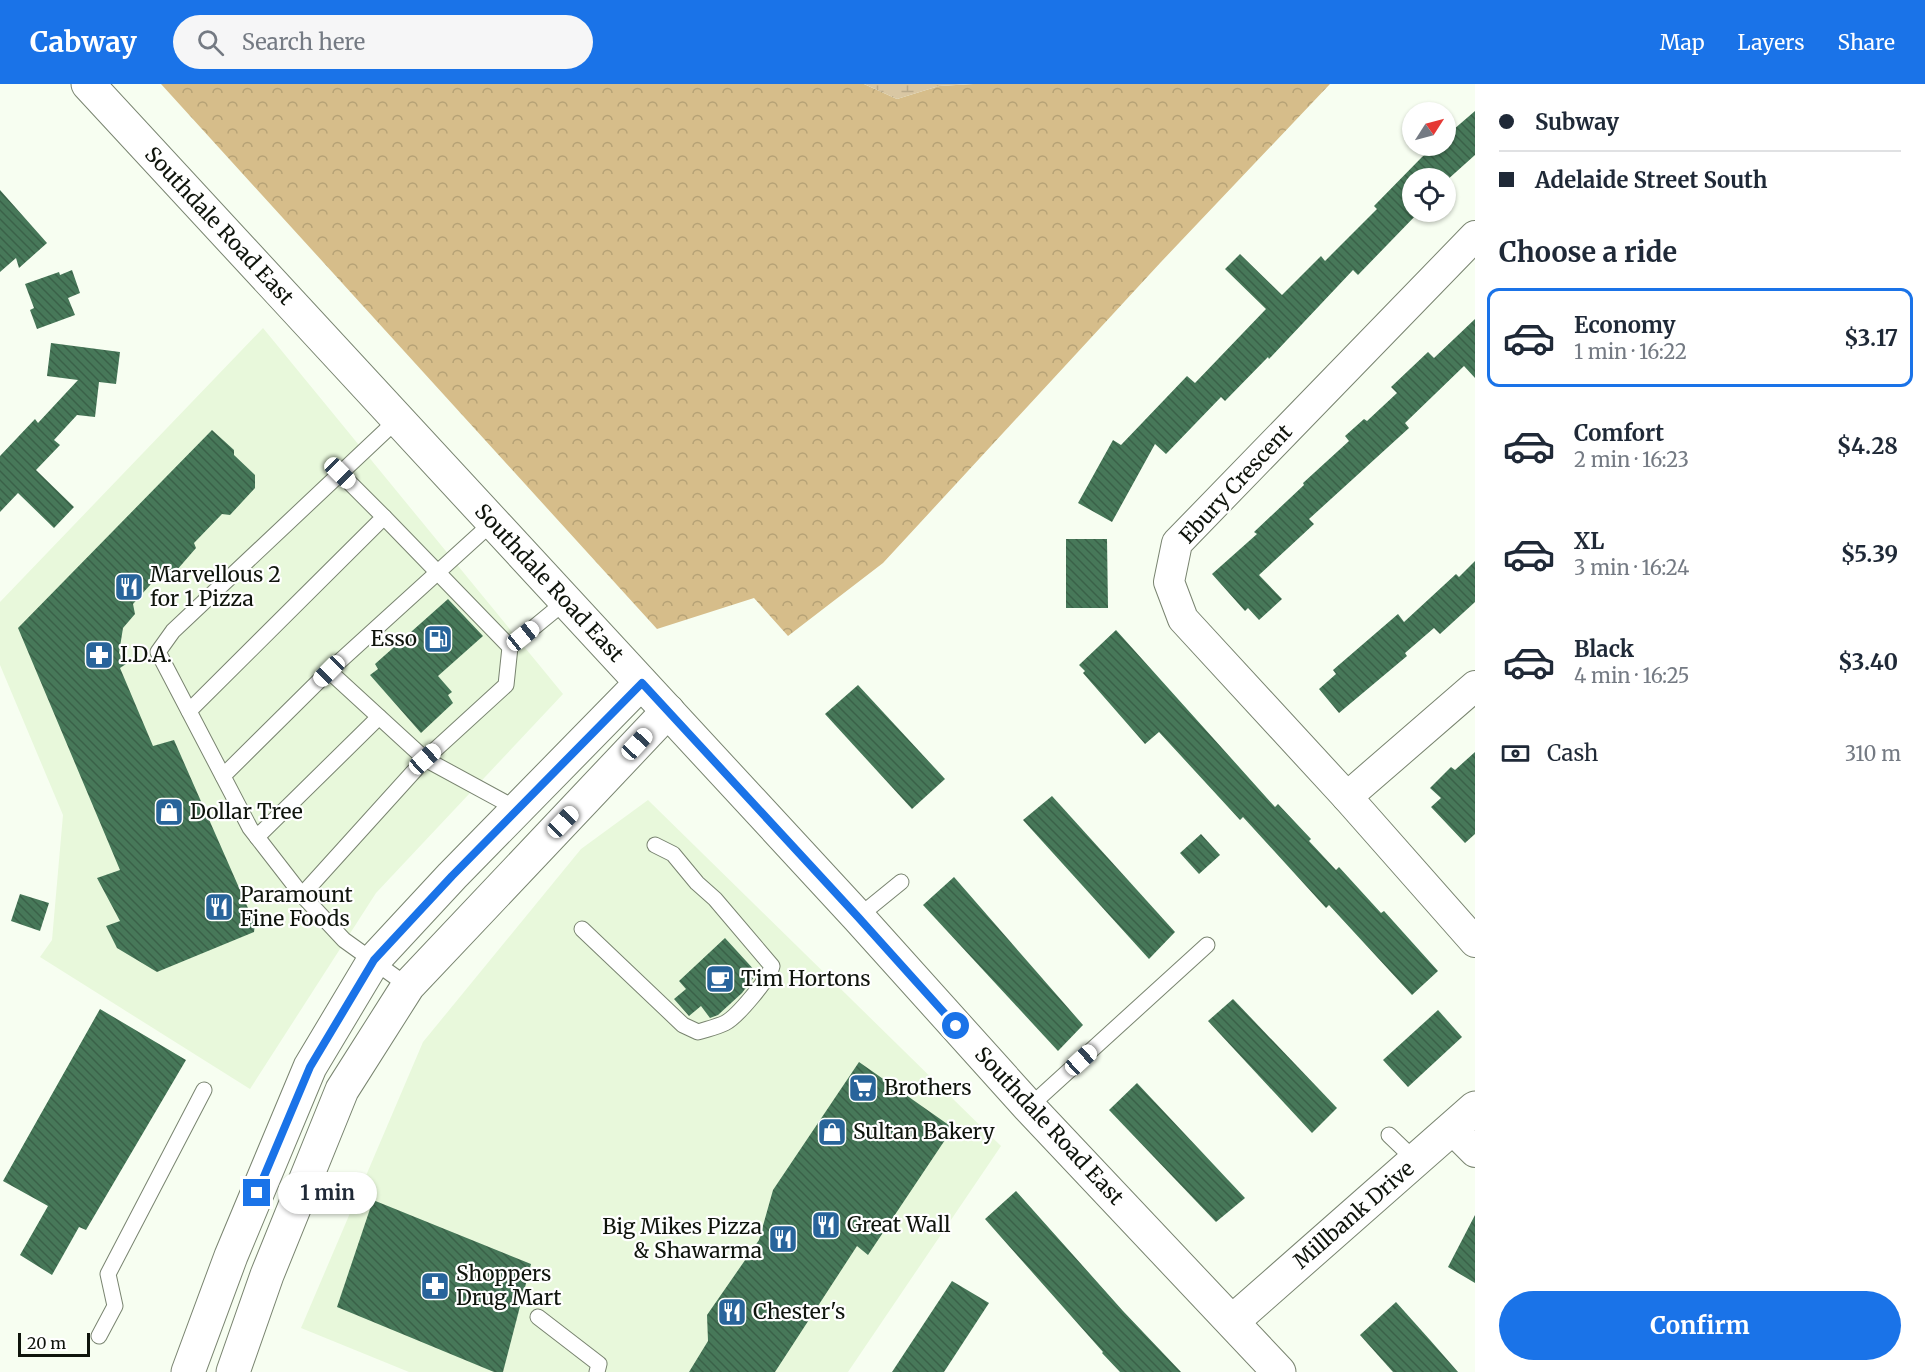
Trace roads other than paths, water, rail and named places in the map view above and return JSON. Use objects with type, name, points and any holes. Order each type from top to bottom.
[{"type":"street","name":"Southdale Road East","points":[[88,84],[858,917],[1029,1107],[1280,1372]]},
{"type":"street","name":"Ebury Crescent","points":[[1475,236],[1177,543],[1169,582],[1183,619],[1347,797],[1475,942]]},
{"type":"street","points":[[188,1372],[231,1256],[310,1067],[374,960],[517,809],[642,683]]},
{"type":"street","points":[[1347,797],[1475,686]]},
{"type":"street","points":[[233,1372],[267,1275],[342,1090],[408,987],[668,711]]},
{"type":"street","points":[[1463,1119],[1475,1152]]},
{"type":"street","name":"Millbank Drive","points":[[1233,1321],[1463,1119]]},
{"type":"lane","points":[[398,419],[173,631],[158,652],[257,837],[302,895],[344,940],[408,987]]},
{"type":"lane","points":[[340,473],[510,647]]},
{"type":"lane","points":[[189,711],[384,517]]},
{"type":"lane","points":[[223,776],[329,671],[493,522]]},
{"type":"lane","points":[[302,895],[425,759],[506,685],[510,647],[566,601]]},
{"type":"lane","points":[[329,671],[425,759],[517,809]]},
{"type":"lane","points":[[257,837],[379,717]]},
{"type":"lane","points":[[582,929],[683,1024],[698,1032],[728,1022],[761,988],[772,966],[716,899],[697,882],[674,854],[655,845]]},
{"type":"lane","points":[[858,917],[901,882]]},
{"type":"lane","points":[[1029,1107],[1207,945]]},
{"type":"lane","points":[[99,1336],[115,1305],[108,1274],[204,1090]]},
{"type":"lane","points":[[1389,1135],[1415,1160]]},
{"type":"lane","points":[[538,1317],[599,1364],[597,1372]]},
{"type":"place","name":"Marvellous 2 for 1 Pizza","points":[[129,587]]},
{"type":"place","name":"Esso","points":[[438,639]]},
{"type":"place","name":"I.D.A.","points":[[99,655]]},
{"type":"place","name":"Dollar Tree","points":[[169,812]]},
{"type":"place","name":"Paramount Fine Foods","points":[[219,907]]},
{"type":"place","name":"Tim Hortons","points":[[720,979]]},
{"type":"place","name":"Brothers","points":[[863,1088]]},
{"type":"place","name":"Sultan Bakery","points":[[832,1132]]},
{"type":"place","name":"Great Wall","points":[[826,1225]]},
{"type":"place","name":"Big Mikes Pizza & Shawarma","points":[[783,1239]]},
{"type":"place","name":"Shoppers Drug Mart","points":[[435,1286]]},
{"type":"place","name":"Chester's","points":[[732,1312]]}]
